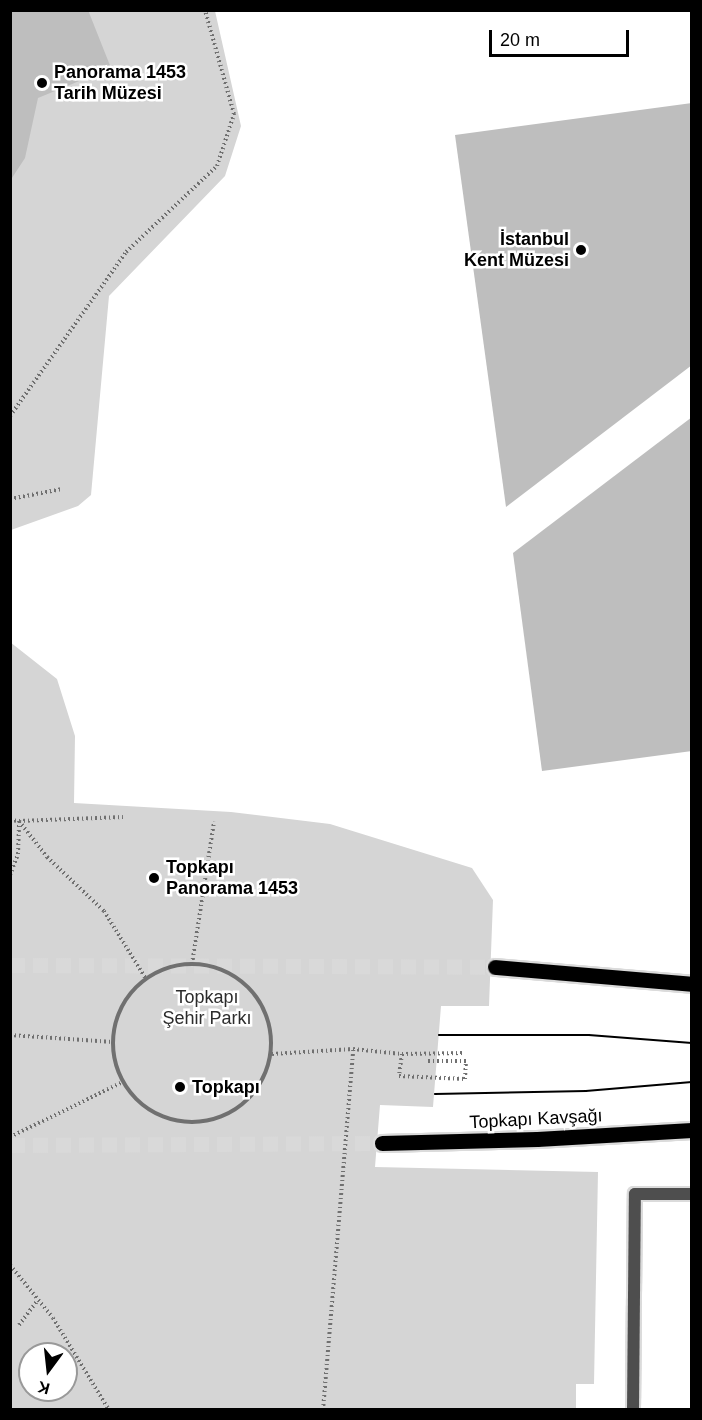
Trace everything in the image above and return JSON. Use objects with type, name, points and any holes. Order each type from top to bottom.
[{"type":"main road","points":[[495,967],[692,984]]},
{"type":"main road","name":"Topkapı Kavşağı","points":[[381,1143],[692,1130]]},
{"type":"lane","points":[[633,1410],[635,1194],[692,1194]]},
{"type":"path","points":[[10,416],[126,252],[217,165],[234,114],[206,10]]},
{"type":"path","points":[[10,499],[62,489]]},
{"type":"path","points":[[10,820],[123,816]]},
{"type":"path","points":[[10,875],[18,854],[19,821]]},
{"type":"path","points":[[19,821],[47,857],[104,910],[146,979]]},
{"type":"path","points":[[192,964],[214,822]]},
{"type":"path","points":[[192,964],[215,967],[236,976],[252,991],[265,1010],[272,1054],[265,1078],[251,1098],[231,1113],[208,1121],[183,1122],[159,1116],[138,1102],[123,1082],[115,1063],[112,1042],[117,1018],[128,996],[146,979],[168,968],[192,964]]},
{"type":"path","points":[[10,1035],[112,1042]]},
{"type":"path","points":[[272,1054],[353,1049],[402,1054],[464,1053]]},
{"type":"path","points":[[323,1410],[353,1049]]},
{"type":"path","points":[[402,1054],[399,1076],[465,1079],[466,1061],[426,1061]]},
{"type":"path","points":[[10,1137],[123,1082]]},
{"type":"path","points":[[10,1265],[38,1300],[109,1410]]},
{"type":"path","points":[[19,1325],[38,1300]]},
{"type":"green space","points":[[11,11],[215,11],[241,126],[225,176],[109,296],[91,495],[78,506],[11,530]]},
{"type":"green space","name":"Topkapı Şehir Parkı","points":[[10,642],[57,679],[75,736],[74,803],[231,812],[330,824],[472,868],[493,900],[489,1006],[441,1006],[433,1107],[380,1105],[375,1167],[598,1172],[594,1384],[576,1384],[576,1409],[11,1409]]},
{"type":"building","name":"Panorama 1453 Tarih Müzesi","points":[[10,10],[88,10],[111,68],[38,98],[25,158],[10,181]]},
{"type":"building","name":"İstanbul Kent Müzesi","points":[[692,103],[692,365],[506,507],[455,135]]},
{"type":"building","points":[[692,417],[692,751],[542,771],[513,553]]},
{"type":"tunnel","points":[[10,965],[495,967]]},
{"type":"tunnel","points":[[10,1145],[382,1143]]},
{"type":"tram line","points":[[439,1035],[589,1035],[692,1043]]},
{"type":"tram line","points":[[435,1094],[586,1091],[692,1082]]},
{"type":"place","name":"Panorama 1453 Tarih Müzesi","points":[[42,83]]},
{"type":"place","name":"İstanbul Kent Müzesi","points":[[581,250]]},
{"type":"place","name":"Topkapı Panorama 1453","points":[[154,878]]},
{"type":"place","name":"Topkapı","points":[[180,1087]]}]
